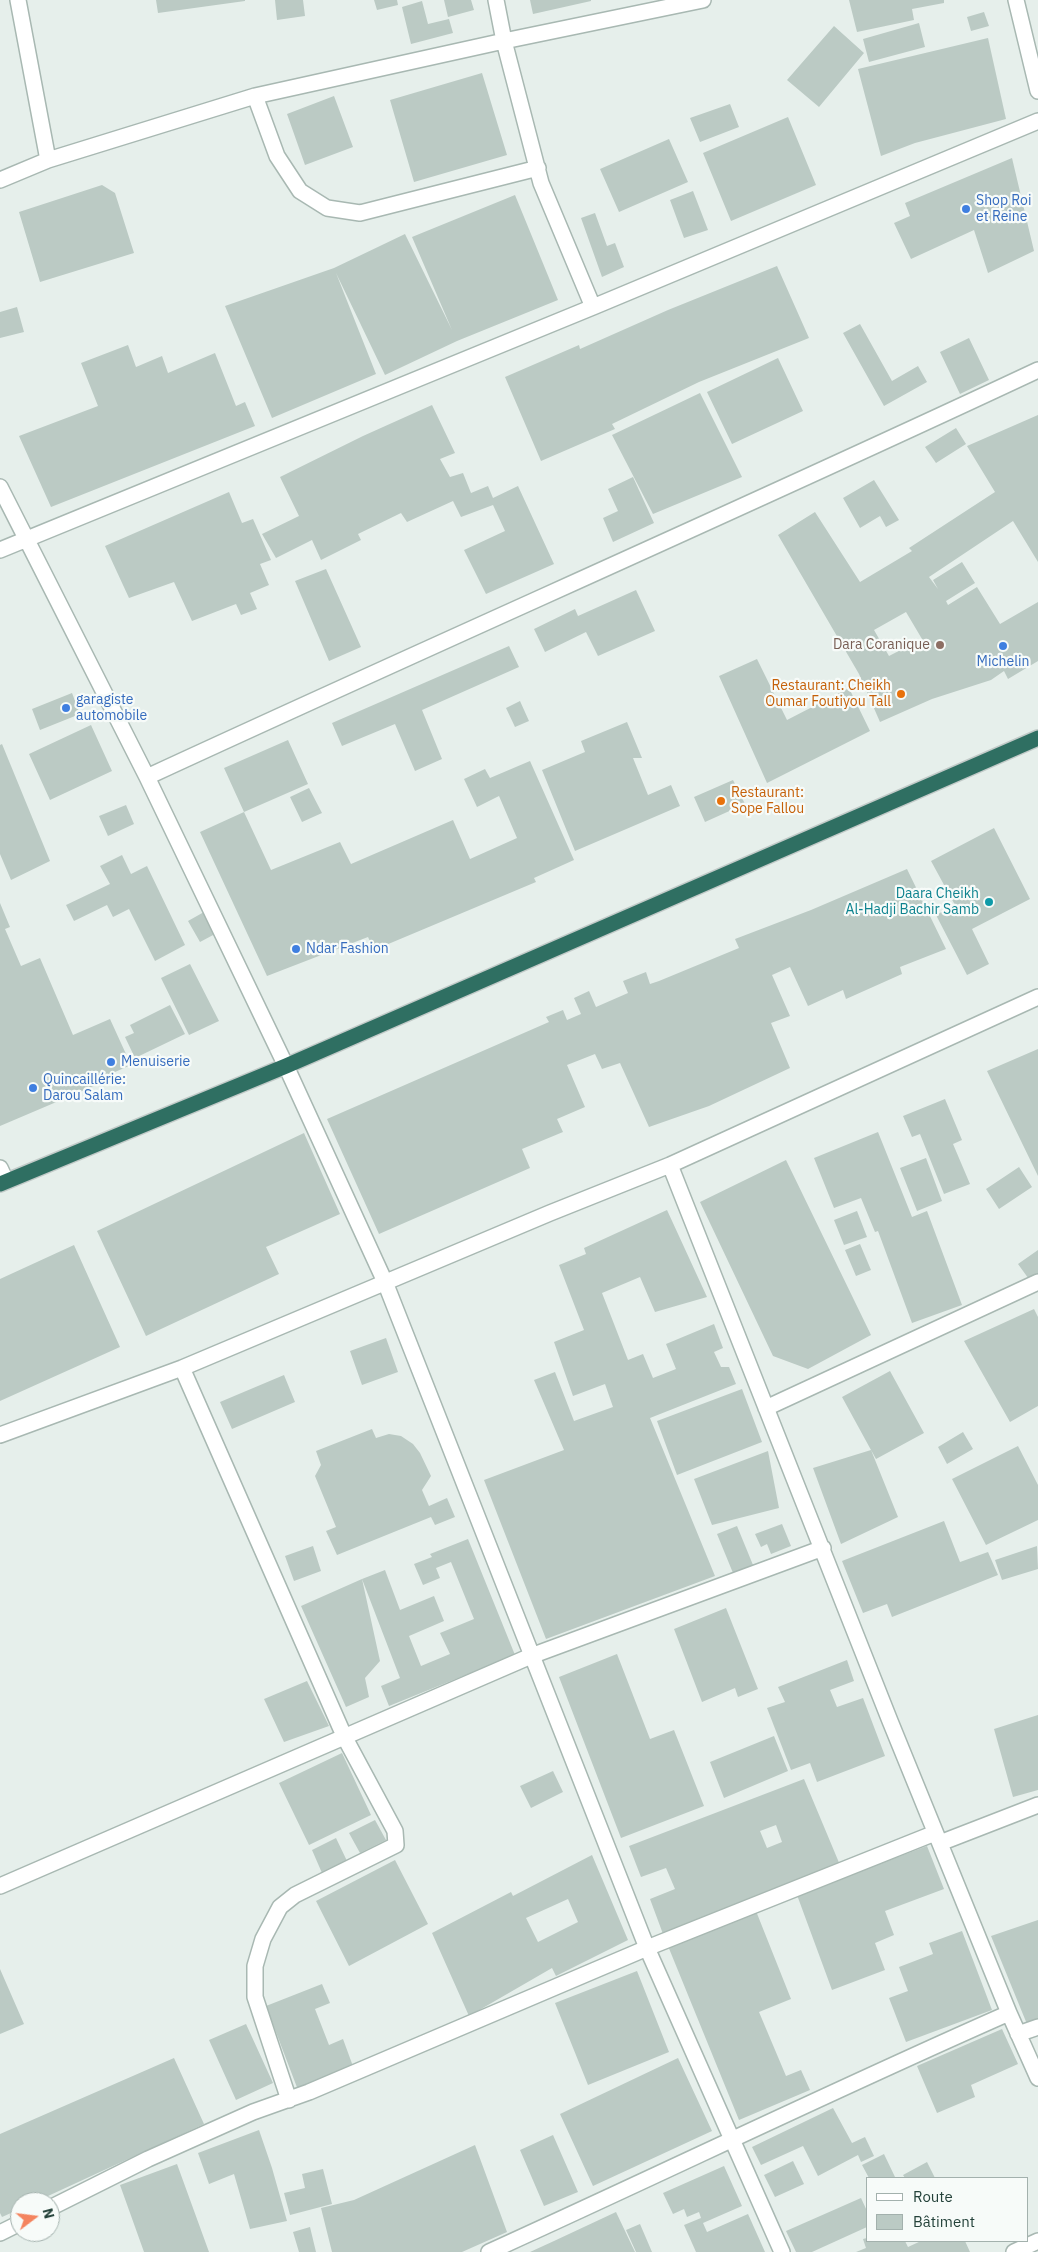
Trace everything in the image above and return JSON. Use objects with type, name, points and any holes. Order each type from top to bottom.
[{"type":"highway","points":[[2,1178],[286,1066],[1038,738]]},
{"type":"street","points":[[18,0],[48,160]]},
{"type":"street","points":[[496,0],[504,41],[541,184],[592,307]]},
{"type":"street","points":[[0,180],[48,160],[255,96],[504,41],[703,0]]},
{"type":"street","points":[[1016,0],[1038,91]]},
{"type":"street","points":[[255,96],[277,156],[300,191],[326,208],[360,213],[538,168]]},
{"type":"street","points":[[0,550],[592,307],[1038,121]]},
{"type":"street","points":[[147,777],[382,668],[791,486],[1038,370]]},
{"type":"street","points":[[0,487],[147,777],[286,1066],[386,1282],[647,1948],[731,2141],[782,2252]]},
{"type":"street","points":[[0,1435],[182,1368],[670,1165],[1038,997]]},
{"type":"street","points":[[670,1165],[937,1838],[1008,2013],[1038,2078]]},
{"type":"street","points":[[766,1408],[1038,1282]]},
{"type":"street","points":[[182,1368],[345,1738],[395,1831],[397,1839],[396,1845],[295,1895],[280,1907],[263,1939],[254,1966],[255,1998],[289,2100]]},
{"type":"street","points":[[0,1886],[532,1656],[823,1548]]},
{"type":"street","points":[[60,2203],[244,2116],[289,2100],[647,1948],[937,1838],[1038,1805]]},
{"type":"street","points":[[490,2252],[731,2141],[864,2077],[1008,2013]]},
{"type":"street","points":[[1018,2034],[1038,2027]]},
{"type":"street","points":[[1014,2252],[1038,2241]]},
{"type":"building","points":[[156,0],[245,0],[245,1],[158,13]]},
{"type":"building","points":[[275,0],[303,0],[305,16],[277,20]]},
{"type":"building","points":[[374,0],[397,0],[398,5],[377,10]]},
{"type":"building","points":[[444,0],[471,0],[474,10],[448,17]]},
{"type":"building","points":[[530,0],[591,0],[591,1],[533,14]]},
{"type":"building","points":[[849,0],[944,0],[944,3],[912,9],[914,20],[857,32]]},
{"type":"building","points":[[422,1],[428,24],[449,19],[453,33],[411,44],[402,7]]},
{"type":"building","points":[[984,12],[989,26],[971,31],[967,17]]},
{"type":"building","points":[[919,23],[925,47],[869,62],[863,39]]},
{"type":"building","points":[[834,26],[864,53],[819,107],[787,80]]},
{"type":"building","points":[[988,38],[1006,119],[915,143],[881,156],[858,69]]},
{"type":"building","points":[[482,73],[507,155],[414,182],[390,100]]},
{"type":"building","points":[[334,96],[353,147],[305,165],[287,114]]},
{"type":"building","points":[[730,104],[739,127],[700,142],[690,118]]},
{"type":"building","points":[[788,117],[816,185],[731,221],[703,153]]},
{"type":"building","points":[[669,139],[688,182],[619,212],[600,169]]},
{"type":"building","name":"Shop Roi et Reine","points":[[1012,158],[1034,251],[988,273],[974,230],[911,259],[894,223],[910,216],[905,203]]},
{"type":"building","points":[[102,185],[115,193],[134,253],[40,282],[19,212]]},
{"type":"building","points":[[693,191],[708,230],[684,238],[670,200]]},
{"type":"building","points":[[515,195],[558,300],[457,341],[385,375],[336,273],[376,374],[272,418],[225,306],[334,268],[405,234],[452,330],[412,237]]},
{"type":"building","points":[[595,213],[607,246],[615,243],[624,267],[602,277],[581,218]]},
{"type":"building","points":[[777,266],[809,338],[699,382],[612,424],[615,429],[541,461],[505,377],[579,345],[580,349],[668,310]]},
{"type":"building","points":[[17,307],[24,332],[0,338],[0,312]]},
{"type":"building","points":[[860,324],[892,381],[918,366],[927,382],[884,406],[843,333]]},
{"type":"building","points":[[969,338],[989,380],[960,394],[940,352]]},
{"type":"building","points":[[128,345],[136,367],[162,356],[168,373],[215,353],[236,406],[245,402],[255,426],[51,507],[19,436],[98,406],[81,363]]},
{"type":"building","points":[[778,358],[803,411],[732,444],[707,392]]},
{"type":"building","points":[[700,393],[742,477],[653,514],[612,435]]},
{"type":"building","points":[[432,405],[455,453],[440,459],[450,477],[463,473],[471,493],[488,486],[493,498],[518,486],[554,564],[486,594],[464,550],[505,531],[493,505],[461,517],[453,501],[407,522],[401,513],[358,534],[361,540],[321,560],[312,540],[276,558],[262,534],[299,516],[280,477],[363,436]]},
{"type":"building","points":[[1038,415],[1038,562],[1013,521],[929,577],[938,589],[933,580],[962,562],[975,583],[946,601],[948,605],[977,587],[1000,624],[1038,602],[1038,661],[1008,679],[1004,671],[991,680],[932,699],[880,722],[859,674],[778,535],[815,512],[860,582],[912,551],[909,548],[995,492],[967,446]],"holes":[[[906,612],[922,639],[889,656],[874,630]]]},
{"type":"building","points":[[956,428],[966,444],[936,463],[925,447]]},
{"type":"building","points":[[633,477],[654,523],[613,542],[603,518],[618,511],[608,489]]},
{"type":"building","points":[[874,480],[899,520],[886,527],[880,516],[860,528],[843,498]]},
{"type":"building","points":[[229,492],[242,523],[253,519],[271,560],[260,564],[269,585],[250,593],[257,609],[241,615],[236,604],[192,621],[174,582],[129,598],[105,546]]},
{"type":"building","points":[[326,569],[361,647],[329,661],[295,581]]},
{"type":"building","points":[[636,590],[655,631],[598,656],[586,632],[545,652],[534,629],[575,609],[578,616]]},
{"type":"building","points":[[509,646],[519,667],[422,710],[442,759],[415,771],[395,724],[342,746],[332,723]]},
{"type":"building","points":[[757,659],[787,720],[849,688],[870,731],[767,783],[719,676]]},
{"type":"building","points":[[72,693],[80,714],[40,730],[32,709]]},
{"type":"building","points":[[520,701],[529,721],[515,727],[506,708]]},
{"type":"building","points":[[627,722],[642,758],[633,758],[648,795],[671,785],[680,806],[575,851],[542,770],[585,752],[581,741]]},
{"type":"building","points":[[91,725],[112,771],[50,800],[29,754]]},
{"type":"building","points":[[288,740],[308,784],[244,812],[224,768]]},
{"type":"building","points":[[2,744],[50,861],[11,880],[0,854],[0,745]]},
{"type":"building","points":[[530,761],[574,860],[534,878],[536,882],[374,950],[368,937],[267,976],[200,832],[244,812],[271,870],[340,842],[351,864],[453,820],[470,859],[517,838],[499,796],[477,807],[464,779],[485,769],[490,778]]},
{"type":"building","points":[[733,780],[745,804],[705,822],[694,797]]},
{"type":"building","points":[[309,788],[322,813],[302,822],[290,797]]},
{"type":"building","points":[[126,805],[134,824],[108,836],[99,816]]},
{"type":"building","name":"Daara Cheikh Al-Hadji Bachir Samb","points":[[994,828],[1030,899],[972,929],[989,964],[967,975],[936,915],[955,905],[931,861]]},
{"type":"building","points":[[122,855],[131,874],[147,866],[185,945],[155,961],[129,909],[113,917],[107,905],[74,921],[66,905],[110,884],[100,866]]},
{"type":"building","points":[[907,869],[946,949],[900,967],[902,974],[846,999],[843,990],[808,1006],[790,967],[772,975],[790,1016],[771,1023],[790,1068],[709,1106],[649,1127],[620,1063],[602,1069],[595,1054],[567,1065],[585,1107],[557,1119],[563,1132],[522,1149],[530,1168],[379,1234],[327,1119],[549,1022],[546,1017],[563,1010],[567,1020],[581,1014],[574,998],[589,991],[596,1007],[628,993],[623,981],[646,972],[650,984],[659,981],[739,948],[735,939],[811,910]]},
{"type":"building","points":[[0,903],[10,927],[5,929],[21,966],[40,958],[73,1035],[110,1019],[131,1065],[92,1082],[94,1086],[0,1126]]},
{"type":"building","points":[[204,912],[215,934],[200,942],[188,921]]},
{"type":"building","points":[[190,964],[219,1021],[189,1035],[161,978]]},
{"type":"building","points":[[170,1005],[185,1034],[135,1058],[125,1037],[134,1033],[130,1025]]},
{"type":"building","points":[[1038,1049],[1038,1176],[987,1071]]},
{"type":"building","points":[[945,1099],[962,1140],[953,1144],[970,1184],[944,1194],[920,1134],[912,1137],[903,1116]]},
{"type":"building","points":[[878,1132],[912,1217],[927,1211],[962,1305],[912,1323],[878,1231],[875,1232],[861,1198],[834,1208],[814,1158]]},
{"type":"building","points":[[304,1133],[340,1214],[266,1247],[279,1274],[146,1336],[97,1231]]},
{"type":"building","points":[[926,1158],[942,1201],[917,1211],[900,1168]]},
{"type":"building","points":[[786,1160],[871,1335],[808,1369],[773,1356],[700,1202]]},
{"type":"building","points":[[1019,1167],[1032,1187],[999,1209],[986,1189]]},
{"type":"building","points":[[667,1210],[707,1297],[655,1312],[640,1277],[602,1293],[628,1360],[643,1354],[653,1378],[676,1369],[666,1344],[714,1324],[723,1348],[714,1352],[721,1367],[729,1367],[736,1384],[650,1418],[715,1576],[546,1639],[484,1480],[564,1450],[534,1380],[555,1372],[574,1421],[613,1407],[605,1384],[573,1396],[554,1342],[584,1330],[559,1265],[586,1254],[584,1248]]},
{"type":"building","points":[[857,1211],[867,1237],[844,1245],[834,1220]]},
{"type":"building","points":[[860,1244],[871,1270],[856,1276],[845,1250]]},
{"type":"building","points":[[74,1245],[120,1347],[0,1401],[0,1279]]},
{"type":"building","points":[[1038,1250],[1038,1278],[1031,1282],[1018,1264]]},
{"type":"building","points":[[1034,1309],[1038,1317],[1038,1406],[1010,1422],[964,1341]]},
{"type":"building","points":[[386,1338],[398,1372],[362,1385],[350,1351]]},
{"type":"building","points":[[890,1371],[924,1433],[876,1459],[842,1397]]},
{"type":"building","points":[[284,1375],[295,1402],[232,1429],[220,1402]]},
{"type":"building","points":[[742,1389],[762,1442],[677,1475],[657,1421]]},
{"type":"building","points":[[372,1429],[376,1438],[389,1434],[401,1436],[413,1444],[420,1453],[431,1476],[422,1490],[429,1506],[447,1498],[455,1517],[435,1525],[431,1517],[337,1555],[326,1531],[336,1527],[315,1476],[321,1465],[316,1451]]},
{"type":"building","points":[[963,1432],[973,1449],[947,1464],[938,1447]]},
{"type":"building","points":[[1018,1446],[1038,1485],[1038,1520],[986,1545],[952,1479]]},
{"type":"building","points":[[871,1450],[898,1517],[841,1544],[813,1468]]},
{"type":"building","points":[[768,1451],[779,1508],[712,1525],[694,1479]]},
{"type":"building","points":[[944,1521],[960,1562],[988,1552],[998,1575],[892,1617],[887,1604],[863,1613],[842,1561]]},
{"type":"building","points":[[782,1524],[791,1546],[771,1554],[767,1544],[761,1547],[755,1534]]},
{"type":"building","points":[[737,1526],[753,1565],[733,1573],[717,1534]]},
{"type":"building","points":[[468,1539],[515,1655],[389,1706],[381,1686],[400,1678],[362,1579],[385,1570],[400,1610],[434,1596],[444,1621],[409,1636],[421,1666],[450,1654],[440,1633],[474,1619],[451,1562],[436,1568],[440,1578],[423,1585],[414,1564],[432,1557],[430,1554]]},
{"type":"building","points":[[313,1546],[321,1571],[294,1581],[285,1556]]},
{"type":"building","points":[[1037,1546],[1038,1569],[1002,1580],[995,1560]]},
{"type":"building","points":[[362,1579],[380,1661],[365,1678],[369,1697],[346,1707],[301,1606]]},
{"type":"building","points":[[726,1608],[758,1689],[738,1697],[735,1688],[702,1702],[674,1629]]},
{"type":"building","points":[[617,1654],[650,1739],[674,1730],[704,1806],[621,1838],[559,1677]]},
{"type":"building","points":[[847,1660],[854,1681],[830,1690],[837,1707],[863,1698],[885,1756],[817,1782],[810,1763],[791,1770],[767,1708],[785,1702],[778,1687]]},
{"type":"building","points":[[307,1681],[329,1726],[284,1742],[264,1699]]},
{"type":"building","points":[[1038,1715],[1038,1790],[1013,1797],[994,1729]]},
{"type":"building","points":[[774,1736],[788,1771],[724,1798],[710,1762]]},
{"type":"building","points":[[342,1753],[371,1815],[309,1845],[279,1783]]},
{"type":"building","points":[[553,1771],[563,1792],[531,1808],[520,1786]]},
{"type":"building","points":[[804,1779],[840,1865],[663,1934],[650,1899],[675,1889],[666,1868],[641,1877],[629,1846]],"holes":[[[776,1825],[782,1842],[767,1848],[760,1831]]]},
{"type":"building","points":[[375,1820],[386,1840],[360,1853],[349,1833]]},
{"type":"building","points":[[336,1838],[347,1861],[322,1873],[312,1850]]},
{"type":"building","points":[[927,1846],[944,1889],[885,1911],[894,1935],[875,1943],[885,1970],[832,1990],[797,1895]]},
{"type":"building","points":[[592,1855],[628,1940],[556,1976],[552,1968],[469,2016],[432,1933],[511,1892],[513,1896]],"holes":[[[568,1899],[578,1922],[538,1942],[526,1918]]]},
{"type":"building","points":[[395,1860],[428,1924],[349,1966],[316,1901]]},
{"type":"building","points":[[756,1911],[791,1999],[759,2012],[786,2076],[801,2070],[810,2090],[739,2120],[668,1946]]},
{"type":"building","points":[[1038,1920],[1038,2025],[1029,2029],[991,1936]]},
{"type":"building","points":[[962,1931],[992,2010],[906,2042],[889,1998],[908,1991],[899,1967],[933,1954],[929,1943]]},
{"type":"building","points":[[0,1969],[24,2024],[0,2034]]},
{"type":"building","points":[[637,1971],[669,2052],[588,2085],[555,2003]]},
{"type":"building","points":[[322,1984],[330,2003],[315,2009],[329,2045],[343,2039],[354,2069],[298,2090],[266,2006]]},
{"type":"building","points":[[246,2024],[273,2083],[236,2100],[209,2040]]},
{"type":"building","points":[[1002,2029],[1018,2064],[971,2085],[975,2097],[937,2113],[917,2066]]},
{"type":"building","points":[[174,2058],[204,2124],[57,2192],[10,2192],[10,2213],[2,2217],[0,2213],[0,2134]]},
{"type":"building","points":[[678,2058],[712,2131],[593,2186],[560,2114]]},
{"type":"building","points":[[833,2108],[852,2143],[865,2137],[874,2156],[861,2162],[858,2155],[818,2176],[803,2146],[761,2165],[752,2147]]},
{"type":"building","points":[[259,2130],[287,2221],[250,2229],[234,2174],[209,2184],[198,2153]]},
{"type":"building","points":[[553,2135],[578,2192],[544,2206],[520,2150]]},
{"type":"building","points":[[475,2145],[507,2232],[462,2252],[332,2252],[321,2208],[354,2200]]},
{"type":"building","points":[[884,2154],[895,2177],[868,2177],[862,2165]]},
{"type":"building","points":[[793,2161],[804,2184],[775,2197],[764,2175]]},
{"type":"building","points":[[927,2162],[934,2177],[904,2177],[903,2175]]},
{"type":"building","points":[[177,2164],[209,2252],[144,2252],[120,2185]]},
{"type":"building","points":[[724,2166],[742,2206],[703,2223],[707,2232],[748,2214],[765,2252],[696,2252],[684,2225],[701,2218],[699,2212],[687,2217],[684,2209],[673,2214],[663,2193]]},
{"type":"building","points":[[323,2169],[332,2204],[290,2215],[284,2193],[305,2188],[302,2174]]},
{"type":"building","points":[[861,2198],[866,2209],[866,2227],[812,2252],[796,2252],[786,2231]]},
{"type":"building","points":[[616,2212],[635,2252],[530,2252],[554,2241]]},
{"type":"building","points":[[640,2224],[652,2252],[636,2252],[626,2230]]},
{"type":"building","points":[[310,2227],[316,2252],[299,2252],[293,2232]]},
{"type":"building","points":[[866,2238],[866,2242],[906,2242],[908,2247],[919,2242],[965,2242],[970,2252],[856,2252],[866,2248],[863,2239]]},
{"type":"place","name":"Shop Roi et Reine","points":[[966,209]]},
{"type":"place","name":"Dara Coranique","points":[[940,645]]},
{"type":"place","name":"Michelin","points":[[1003,646]]},
{"type":"place","name":"Restaurant: Cheikh Oumar Foutiyou Tall","points":[[901,694]]},
{"type":"place","name":"garagiste automobile","points":[[66,708]]},
{"type":"place","name":"Restaurant: Sope Fallou","points":[[721,801]]},
{"type":"place","name":"Daara Cheikh Al-Hadji Bachir Samb","points":[[989,902]]},
{"type":"place","name":"Ndar Fashion","points":[[296,949]]},
{"type":"place","name":"Menuiserie","points":[[111,1062]]},
{"type":"place","name":"Quincaillérie: Darou Salam","points":[[33,1088]]}]
